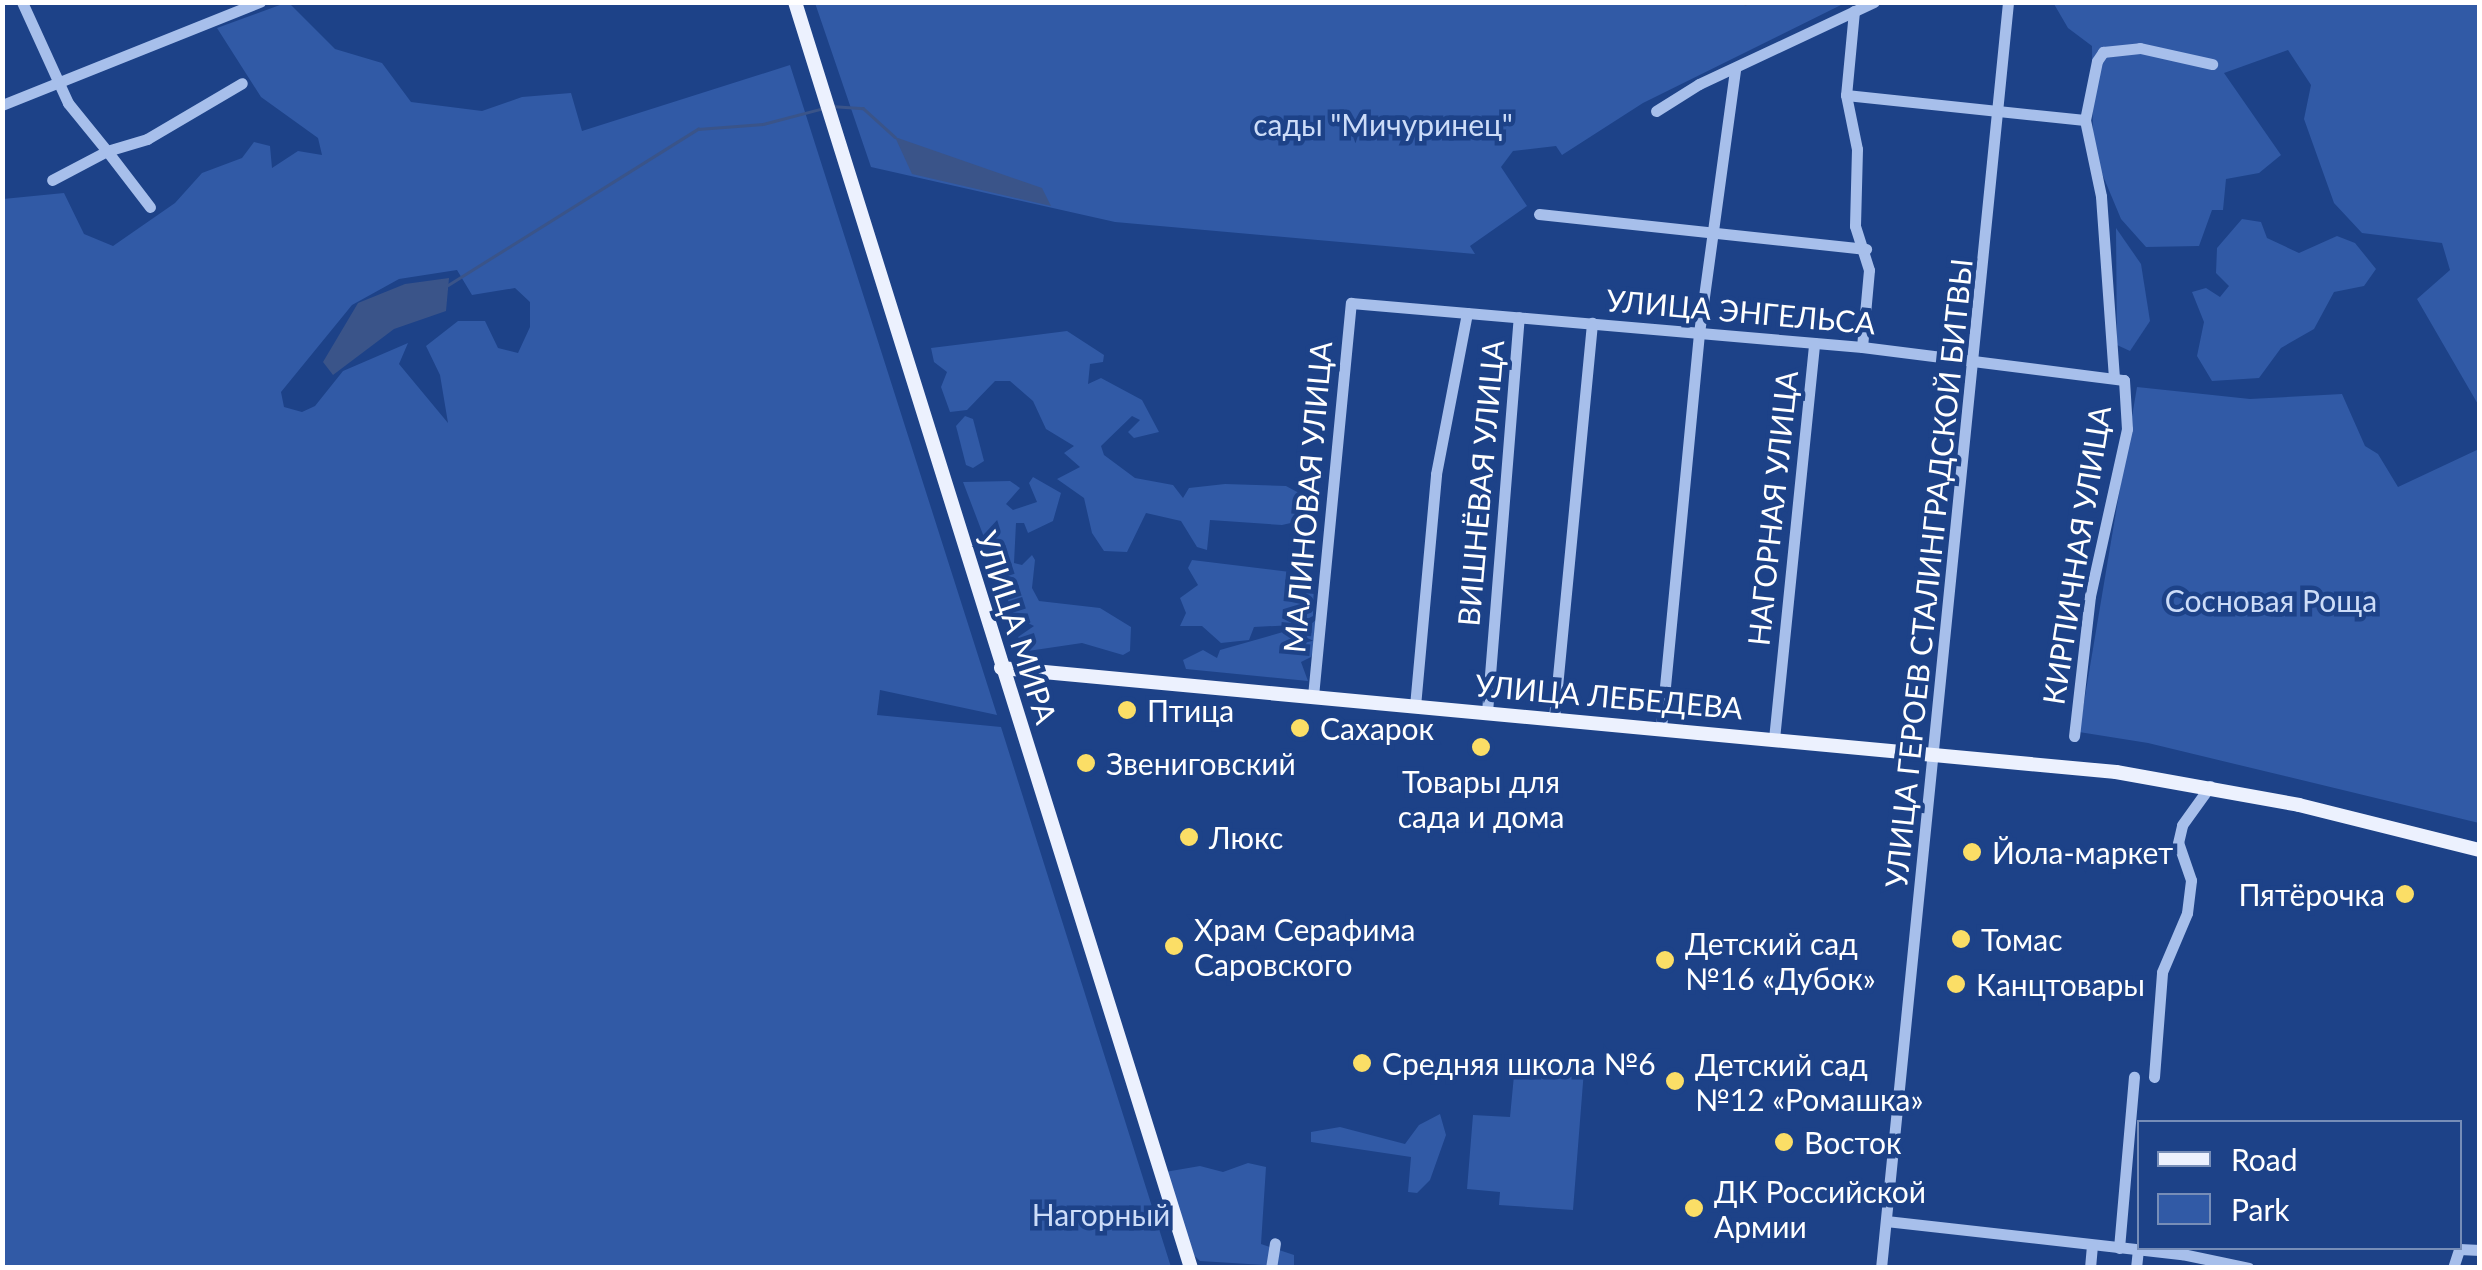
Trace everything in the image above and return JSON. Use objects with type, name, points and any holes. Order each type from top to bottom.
[{"type":"main road","name":"УЛИЦА МИРА","points":[[795,2],[1191,1268]]},
{"type":"main road","name":"УЛИЦА ЛЕБЕДЕВА","points":[[1001,668],[1934,754],[2210,786],[2480,850]]},
{"type":"street","points":[[22,2],[59,83],[150,207]]},
{"type":"street","points":[[2,105],[260,2]]},
{"type":"street","points":[[1656,111],[1874,2]]},
{"type":"street","name":"УЛИЦА ГЕРОЕВ СТАЛИНГРАДСКОЙ БИТВЫ","points":[[1881,1268],[2000,114],[2008,2]]},
{"type":"street","points":[[1854,11],[1846,95],[1857,149],[1855,226],[1866,249],[1862,347]]},
{"type":"street","points":[[1846,95],[2085,120],[2103,52],[2140,48],[2212,64]]},
{"type":"street","points":[[1661,728],[1699,333],[1735,70]]},
{"type":"street","points":[[52,180],[106,151],[147,138],[242,84]]},
{"type":"street","name":"КИРПИЧНАЯ УЛИЦА","points":[[2074,736],[2090,596],[2127,429],[2101,196],[2085,120]]},
{"type":"street","points":[[1539,214],[1866,249]]},
{"type":"street","name":"УЛИЦА ЭНГЕЛЬСА","points":[[1351,303],[1862,347],[2119,379]]},
{"type":"street","name":"МАЛИНОВАЯ УЛИЦА","points":[[1313,696],[1351,303]]},
{"type":"street","points":[[1416,706],[1436,474],[1467,313]]},
{"type":"street","name":"ВИШНЁВАЯ УЛИЦА","points":[[1487,712],[1519,317]]},
{"type":"street","points":[[1554,718],[1592,323]]},
{"type":"street","name":"НАГОРНАЯ УЛИЦА","points":[[1774,739],[1814,343]]},
{"type":"street","points":[[2154,1078],[2162,972],[2187,913],[2190,884],[2178,843],[2182,825],[2210,786]]},
{"type":"street","points":[[2118,1248],[2134,1076]]},
{"type":"street","points":[[1886,1221],[2137,1250]]},
{"type":"street","points":[[1271,1268],[1275,1243]]},
{"type":"street","points":[[2090,1268],[2092,1245]]},
{"type":"street","points":[[2136,1268],[2138,1250],[2250,1268]]},
{"type":"green space","name":"Нагорный","points":[[288,2],[335,49],[382,63],[411,102],[482,111],[522,97],[571,93],[582,131],[790,65],[997,715],[880,690],[877,715],[1001,727],[1171,1267],[3,1267],[3,199],[64,193],[84,234],[113,246],[175,203],[202,173],[242,158],[254,142],[270,146],[272,168],[298,151],[322,155],[318,138],[261,97],[217,28]],"holes":[[[457,270],[472,295],[515,288],[530,302],[530,327],[518,353],[498,348],[485,321],[458,321],[426,346],[440,375],[448,423],[399,364],[408,343],[343,371],[315,406],[302,412],[284,407],[281,392],[352,305],[399,279]]]},
{"type":"green space","name":"сады \"Мичуринец\"","points":[[815,3],[1845,3],[1643,103],[1562,155],[1556,146],[1513,151],[1501,167],[1527,206],[1470,246],[1475,254],[1115,222],[871,167]]},
{"type":"green space","points":[[2479,3],[2479,406],[2417,299],[2450,270],[2442,243],[2362,233],[2334,203],[2304,119],[2311,85],[2288,50],[2224,73],[2281,155],[2259,173],[2226,179],[2223,210],[2212,210],[2199,246],[2146,247],[2121,219],[2093,152],[2092,46],[2068,28],[2054,4]]},
{"type":"green space","points":[[2242,219],[2261,222],[2267,238],[2299,253],[2337,236],[2355,243],[2376,269],[2364,286],[2334,292],[2314,329],[2281,348],[2259,378],[2212,381],[2197,356],[2204,322],[2192,292],[2206,288],[2220,297],[2229,286],[2216,273],[2217,248]]},
{"type":"green space","points":[[2116,228],[2141,264],[2150,321],[2130,351],[2117,345]]},
{"type":"green space","points":[[1067,331],[1104,355],[1103,362],[1090,364],[1088,384],[1101,378],[1142,400],[1159,432],[1134,438],[1128,432],[1140,420],[1132,416],[1101,446],[1104,455],[1135,478],[1173,485],[1183,498],[1189,488],[1225,484],[1286,486],[1299,493],[1304,520],[1282,525],[1210,520],[1207,550],[1197,547],[1181,521],[1146,513],[1127,552],[1104,551],[1092,533],[1084,498],[1057,479],[1080,467],[1064,453],[1074,446],[1046,429],[1033,401],[1010,381],[995,381],[967,410],[950,412],[941,387],[947,372],[934,362],[931,348]]},
{"type":"green space","name":"Сосновая Роща","points":[[2137,387],[2250,399],[2342,394],[2365,446],[2378,454],[2398,487],[2479,449],[2479,823],[2148,743],[2079,732]]},
{"type":"green space","points":[[965,416],[973,419],[984,461],[973,468],[966,465],[956,426]]},
{"type":"green space","points":[[1033,477],[1061,493],[1053,521],[1028,533],[1024,523],[1016,523],[1014,563],[1022,565],[1032,555],[1032,588],[1039,601],[1100,608],[1131,627],[1130,651],[1123,655],[1082,643],[1028,651],[1018,637],[1034,626],[1014,616],[963,482],[1010,481],[1020,488],[1006,504],[1013,510],[1037,502],[1029,483]]},
{"type":"green space","points":[[1192,560],[1314,575],[1313,616],[1295,625],[1254,627],[1249,640],[1221,643],[1202,626],[1180,626],[1186,613],[1180,598],[1198,585],[1188,568]]},
{"type":"green space","points":[[1317,619],[1321,631],[1311,657],[1301,662],[1308,681],[1186,669],[1183,660],[1203,650],[1217,658],[1220,650],[1283,632],[1298,635]]},
{"type":"green space","points":[[1515,1065],[1584,1070],[1573,1210],[1499,1205],[1500,1192],[1467,1189],[1473,1115],[1510,1117]]},
{"type":"green space","points":[[1440,1114],[1446,1135],[1430,1180],[1417,1193],[1408,1192],[1411,1157],[1311,1142],[1311,1132],[1340,1127],[1405,1144],[1419,1125]]},
{"type":"green space","points":[[1248,1163],[1266,1167],[1261,1244],[1294,1255],[1294,1267],[1200,1261],[1185,1247],[1165,1172],[1200,1166],[1223,1172]]},
{"type":"shaded area","points":[[895,137],[1042,188],[1051,206],[912,174]]},
{"type":"shaded area","points":[[449,278],[446,311],[394,329],[333,375],[323,362],[358,303],[405,284]]},
{"type":"waterway","points":[[831,106],[863,108],[895,137]]},
{"type":"waterway","points":[[448,285],[698,129],[763,124],[824,108]]},
{"type":"place","name":"Птица","points":[[1127,710]]},
{"type":"place","name":"Сахарок","points":[[1300,728]]},
{"type":"place","name":"Товары для сада и дома","points":[[1481,747]]},
{"type":"place","name":"Звениговский","points":[[1086,763]]},
{"type":"place","name":"Люкс","points":[[1189,837]]},
{"type":"place","name":"Йола-маркет","points":[[1972,852]]},
{"type":"place","name":"Пятёрочка","points":[[2405,894]]},
{"type":"place","name":"Томас","points":[[1961,939]]},
{"type":"place","name":"Храм Серафима Саровского","points":[[1174,946]]},
{"type":"place","name":"Детский сад №16 «Дубок»","points":[[1665,960]]},
{"type":"place","name":"Канцтовары","points":[[1956,984]]},
{"type":"place","name":"Средняя школа №6","points":[[1362,1063]]},
{"type":"place","name":"Детский сад №12 «Ромашка»","points":[[1675,1081]]},
{"type":"place","name":"Восток","points":[[1784,1142]]},
{"type":"place","name":"ДК Российской Армии","points":[[1694,1208]]}]
